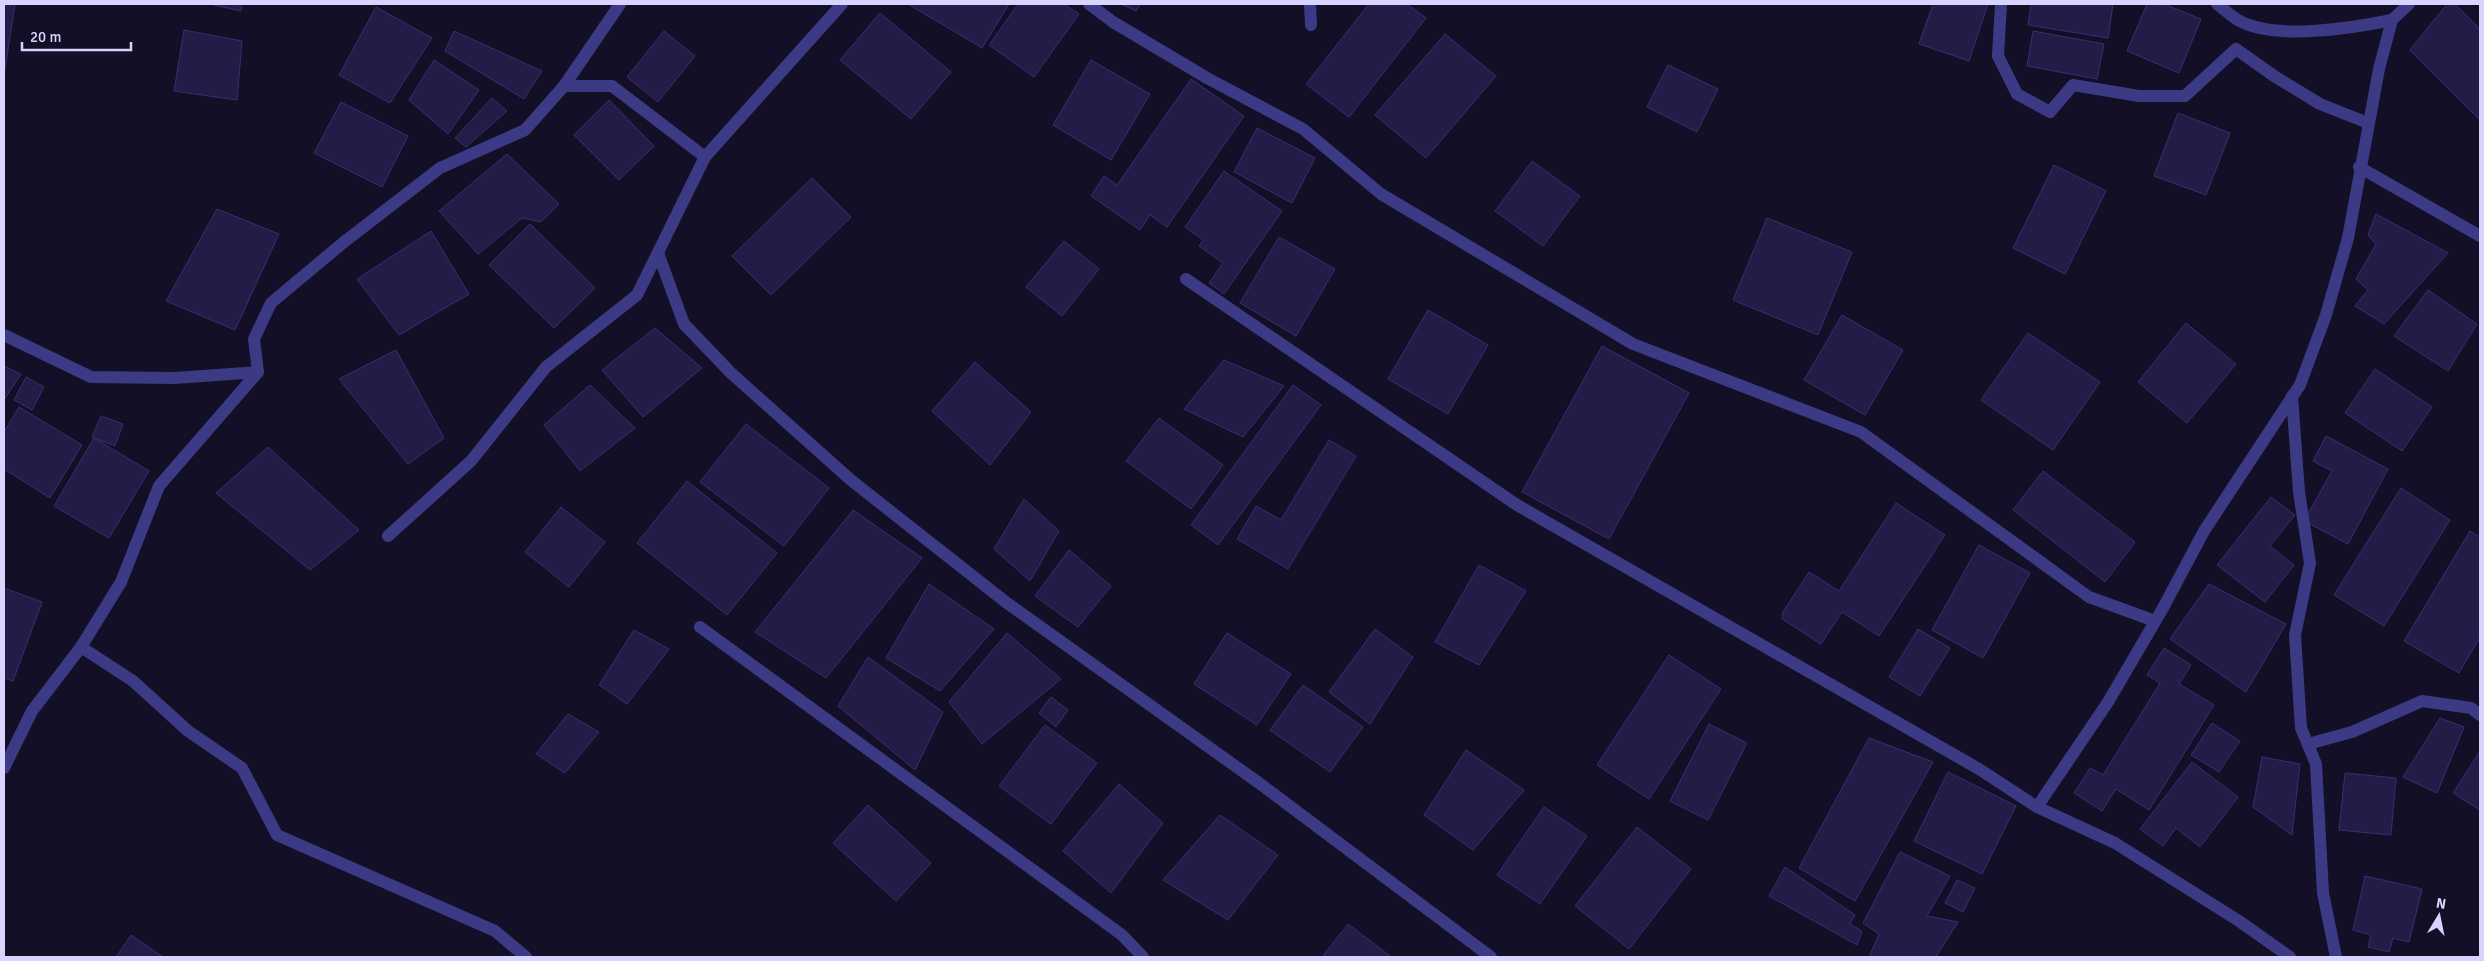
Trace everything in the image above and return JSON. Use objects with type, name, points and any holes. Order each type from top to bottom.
[{"type":"street","points":[[4,768],[32,711],[81,647],[121,582],[160,486],[258,372],[254,339],[271,303],[344,242],[440,168],[526,130],[564,86],[620,4]]},
{"type":"street","points":[[1089,4],[1113,22],[1207,78],[1303,129],[1381,194],[1633,344],[1861,432],[1998,528],[2089,596],[2155,622]]},
{"type":"street","points":[[1310,4],[1311,25]]},
{"type":"street","points":[[2001,4],[1998,56],[2017,94],[2050,112],[2073,85],[2139,96],[2185,96],[2236,49],[2274,76],[2320,104],[2368,123]]},
{"type":"street","points":[[2216,4],[2240,21],[2272,30],[2344,30],[2392,20],[2410,4]]},
{"type":"street","points":[[388,536],[471,461],[546,367],[637,295],[705,157],[842,5]]},
{"type":"street","points":[[2037,807],[2108,702],[2155,622],[2204,531],[2300,385],[2326,315],[2348,238],[2359,167],[2392,20]]},
{"type":"street","points":[[564,86],[612,86],[705,157]]},
{"type":"street","points":[[2359,167],[2480,236]]},
{"type":"street","points":[[658,253],[684,324],[731,374],[852,482],[1007,603],[1259,783],[1491,957]]},
{"type":"street","points":[[1186,279],[1517,505],[1979,769],[2037,807],[2115,843],[2290,957]]},
{"type":"street","points":[[4,335],[91,376],[174,378],[258,372]]},
{"type":"street","points":[[2292,396],[2299,492],[2310,563],[2295,635],[2301,728],[2316,764],[2323,893],[2336,957]]},
{"type":"street","points":[[700,627],[1122,935],[1144,957]]},
{"type":"street","points":[[81,647],[133,681],[188,731],[242,768],[277,836],[495,931],[526,957]]},
{"type":"street","points":[[2308,744],[2352,732],[2422,701],[2471,708],[2480,715]]},
{"type":"building","points":[[4,4],[15,4],[4,76]]},
{"type":"building","points":[[210,4],[242,4],[241,11]]},
{"type":"building","points":[[908,4],[1009,4],[982,48]]},
{"type":"building","points":[[1018,4],[1064,4],[1079,14],[1034,77],[989,45]]},
{"type":"building","points":[[1121,4],[1140,4],[1136,11]]},
{"type":"building","points":[[1369,4],[1407,4],[1426,18],[1349,117],[1306,84]]},
{"type":"building","points":[[1933,4],[1988,4],[1969,61],[1919,44]]},
{"type":"building","points":[[2031,4],[2113,4],[2108,38],[2028,25]]},
{"type":"building","points":[[2147,4],[2164,4],[2201,19],[2179,73],[2127,51]]},
{"type":"building","points":[[2447,4],[2455,4],[2480,29],[2480,120],[2410,50]]},
{"type":"building","points":[[376,7],[432,38],[390,103],[339,75]]},
{"type":"building","points":[[880,13],[951,72],[911,119],[840,60]]},
{"type":"building","points":[[184,30],[242,41],[237,100],[174,91]]},
{"type":"building","points":[[454,31],[542,71],[524,99],[445,51]]},
{"type":"building","points":[[664,31],[695,56],[658,102],[627,77]]},
{"type":"building","points":[[2033,31],[2104,44],[2097,79],[2027,66]]},
{"type":"building","points":[[1445,34],[1496,76],[1426,158],[1375,115]]},
{"type":"building","points":[[434,60],[479,90],[448,134],[409,100]]},
{"type":"building","points":[[1091,60],[1150,94],[1111,160],[1053,125]]},
{"type":"building","points":[[1668,65],[1718,89],[1697,132],[1647,107]]},
{"type":"building","points":[[1191,79],[1244,116],[1167,227],[1150,215],[1140,230],[1091,196],[1104,176],[1117,185]]},
{"type":"building","points":[[492,98],[507,111],[466,147],[455,138]]},
{"type":"building","points":[[609,100],[654,146],[619,180],[574,135]]},
{"type":"building","points":[[341,102],[408,136],[382,187],[314,153]]},
{"type":"building","points":[[2178,113],[2230,133],[2206,195],[2154,176]]},
{"type":"building","points":[[1257,128],[1315,158],[1292,203],[1234,172]]},
{"type":"building","points":[[507,154],[559,204],[541,222],[522,218],[478,254],[439,211]]},
{"type":"building","points":[[1532,161],[1580,196],[1543,246],[1495,211]]},
{"type":"building","points":[[2054,165],[2106,191],[2065,274],[2013,248]]},
{"type":"building","points":[[1224,171],[1282,211],[1224,294],[1209,283],[1223,263],[1199,246],[1203,240],[1185,227]]},
{"type":"building","points":[[812,178],[851,217],[771,295],[732,256]]},
{"type":"building","points":[[217,209],[279,234],[235,330],[166,301]]},
{"type":"building","points":[[2376,214],[2448,253],[2384,324],[2355,306],[2368,290],[2356,279],[2376,244],[2368,235]]},
{"type":"building","points":[[1767,218],[1852,252],[1818,335],[1733,300]]},
{"type":"building","points":[[530,224],[595,288],[554,328],[489,265]]},
{"type":"building","points":[[431,231],[469,294],[399,335],[357,279]]},
{"type":"building","points":[[1279,237],[1335,269],[1296,336],[1240,303]]},
{"type":"building","points":[[1064,241],[1099,269],[1062,316],[1026,287]]},
{"type":"building","points":[[2428,290],[2477,324],[2448,371],[2394,336]]},
{"type":"building","points":[[1428,310],[1488,345],[1448,414],[1388,379]]},
{"type":"building","points":[[1842,315],[1903,350],[1865,415],[1804,380]]},
{"type":"building","points":[[2186,323],[2236,364],[2187,423],[2138,382]]},
{"type":"building","points":[[655,328],[702,368],[643,417],[602,370]]},
{"type":"building","points":[[2028,333],[2100,382],[2053,450],[1981,400]]},
{"type":"building","points":[[1602,346],[1689,393],[1609,539],[1522,492]]},
{"type":"building","points":[[396,350],[444,438],[408,464],[339,379]]},
{"type":"building","points":[[1224,360],[1284,386],[1243,437],[1184,409]]},
{"type":"building","points":[[975,362],[1031,412],[990,465],[932,411]]},
{"type":"building","points":[[4,366],[21,374],[4,400]]},
{"type":"building","points":[[2375,369],[2432,407],[2402,451],[2345,413]]},
{"type":"building","points":[[26,377],[44,387],[32,410],[14,400]]},
{"type":"building","points":[[590,385],[635,428],[580,471],[544,425]]},
{"type":"building","points":[[1293,385],[1321,405],[1218,545],[1191,525]]},
{"type":"building","points":[[19,407],[82,445],[50,498],[4,469],[4,432]]},
{"type":"building","points":[[101,416],[123,424],[115,446],[92,437]]},
{"type":"building","points":[[1159,418],[1223,465],[1191,509],[1126,461]]},
{"type":"building","points":[[746,424],[829,488],[784,546],[700,482]]},
{"type":"building","points":[[2326,436],[2388,469],[2348,544],[2304,521],[2332,471],[2313,461]]},
{"type":"building","points":[[94,438],[149,471],[109,538],[54,506]]},
{"type":"building","points":[[1329,440],[1356,456],[1288,569],[1237,539],[1256,506],[1281,520]]},
{"type":"building","points":[[268,447],[359,530],[310,570],[216,493]]},
{"type":"building","points":[[2043,471],[2135,542],[2105,582],[2013,510]]},
{"type":"building","points":[[687,481],[777,553],[727,615],[637,543]]},
{"type":"building","points":[[2401,488],[2450,520],[2384,626],[2334,595]]},
{"type":"building","points":[[2271,497],[2295,515],[2270,546],[2294,565],[2265,602],[2217,565]]},
{"type":"building","points":[[1024,499],[1059,531],[1030,581],[994,549]]},
{"type":"building","points":[[1896,503],[1945,535],[1879,636],[1842,612],[1821,644],[1782,619],[1783,612],[1809,572],[1839,591]]},
{"type":"building","points":[[561,507],[605,542],[569,587],[525,552]]},
{"type":"building","points":[[853,510],[922,558],[826,678],[755,632]]},
{"type":"building","points":[[2470,531],[2480,537],[2480,637],[2459,673],[2404,641]]},
{"type":"building","points":[[1979,545],[2030,573],[1983,658],[1932,630]]},
{"type":"building","points":[[1069,550],[1111,586],[1078,627],[1035,596]]},
{"type":"building","points":[[1479,565],[1526,591],[1479,665],[1435,642]]},
{"type":"building","points":[[929,584],[994,629],[940,691],[886,658]]},
{"type":"building","points":[[2209,584],[2286,624],[2246,692],[2170,639]]},
{"type":"building","points":[[4,588],[42,602],[13,681],[4,678]]},
{"type":"building","points":[[1375,629],[1413,657],[1370,724],[1329,692]]},
{"type":"building","points":[[1918,629],[1950,648],[1920,696],[1889,677]]},
{"type":"building","points":[[634,630],[669,649],[627,704],[599,685]]},
{"type":"building","points":[[1007,633],[1061,679],[982,744],[949,702]]},
{"type":"building","points":[[1227,633],[1291,674],[1257,725],[1194,684]]},
{"type":"building","points":[[2164,648],[2191,665],[2179,684],[2214,705],[2149,810],[2116,789],[2102,811],[2074,793],[2090,768],[2103,775],[2160,683],[2147,675]]},
{"type":"building","points":[[1669,655],[1721,689],[1649,799],[1597,765]]},
{"type":"building","points":[[868,657],[943,712],[915,770],[838,706]]},
{"type":"building","points":[[1303,685],[1363,727],[1330,772],[1270,730]]},
{"type":"building","points":[[1051,697],[1068,710],[1056,727],[1039,713]]},
{"type":"building","points":[[568,714],[599,732],[565,773],[536,754]]},
{"type":"building","points":[[2440,718],[2464,727],[2437,793],[2403,777]]},
{"type":"building","points":[[2212,723],[2240,741],[2219,772],[2191,755]]},
{"type":"building","points":[[1709,724],[1747,743],[1708,820],[1670,801]]},
{"type":"building","points":[[1045,725],[1097,763],[1051,824],[999,786]]},
{"type":"building","points":[[1869,738],[1933,762],[1855,901],[1799,868]]},
{"type":"building","points":[[1466,750],[1524,790],[1473,850],[1424,815]]},
{"type":"building","points":[[2480,751],[2480,810],[2453,793]]},
{"type":"building","points":[[2262,757],[2300,764],[2292,835],[2253,807]]},
{"type":"building","points":[[2192,762],[2238,797],[2200,847],[2176,828],[2163,846],[2140,829]]},
{"type":"building","points":[[1948,772],[2016,806],[1982,874],[1914,841]]},
{"type":"building","points":[[2345,773],[2396,778],[2391,835],[2339,830]]},
{"type":"building","points":[[1119,784],[1163,823],[1111,893],[1063,851]]},
{"type":"building","points":[[868,805],[931,863],[896,901],[833,843]]},
{"type":"building","points":[[1544,807],[1587,836],[1540,904],[1497,875]]},
{"type":"building","points":[[1220,815],[1278,855],[1228,920],[1163,880]]},
{"type":"building","points":[[1637,827],[1691,869],[1629,949],[1575,906]]},
{"type":"building","points":[[1900,852],[1950,876],[1927,916],[1958,922],[1936,957],[1869,957],[1879,934],[1863,923]]},
{"type":"building","points":[[1785,867],[1855,915],[1850,924],[1862,931],[1857,945],[1769,896]]},
{"type":"building","points":[[2365,876],[2422,889],[2409,942],[2393,938],[2389,952],[2368,947],[2371,935],[2353,930]]},
{"type":"building","points":[[1957,880],[1975,888],[1963,912],[1945,903]]},
{"type":"building","points":[[1348,924],[1390,956],[1322,957]]},
{"type":"building","points":[[131,935],[163,957],[116,957]]}]
